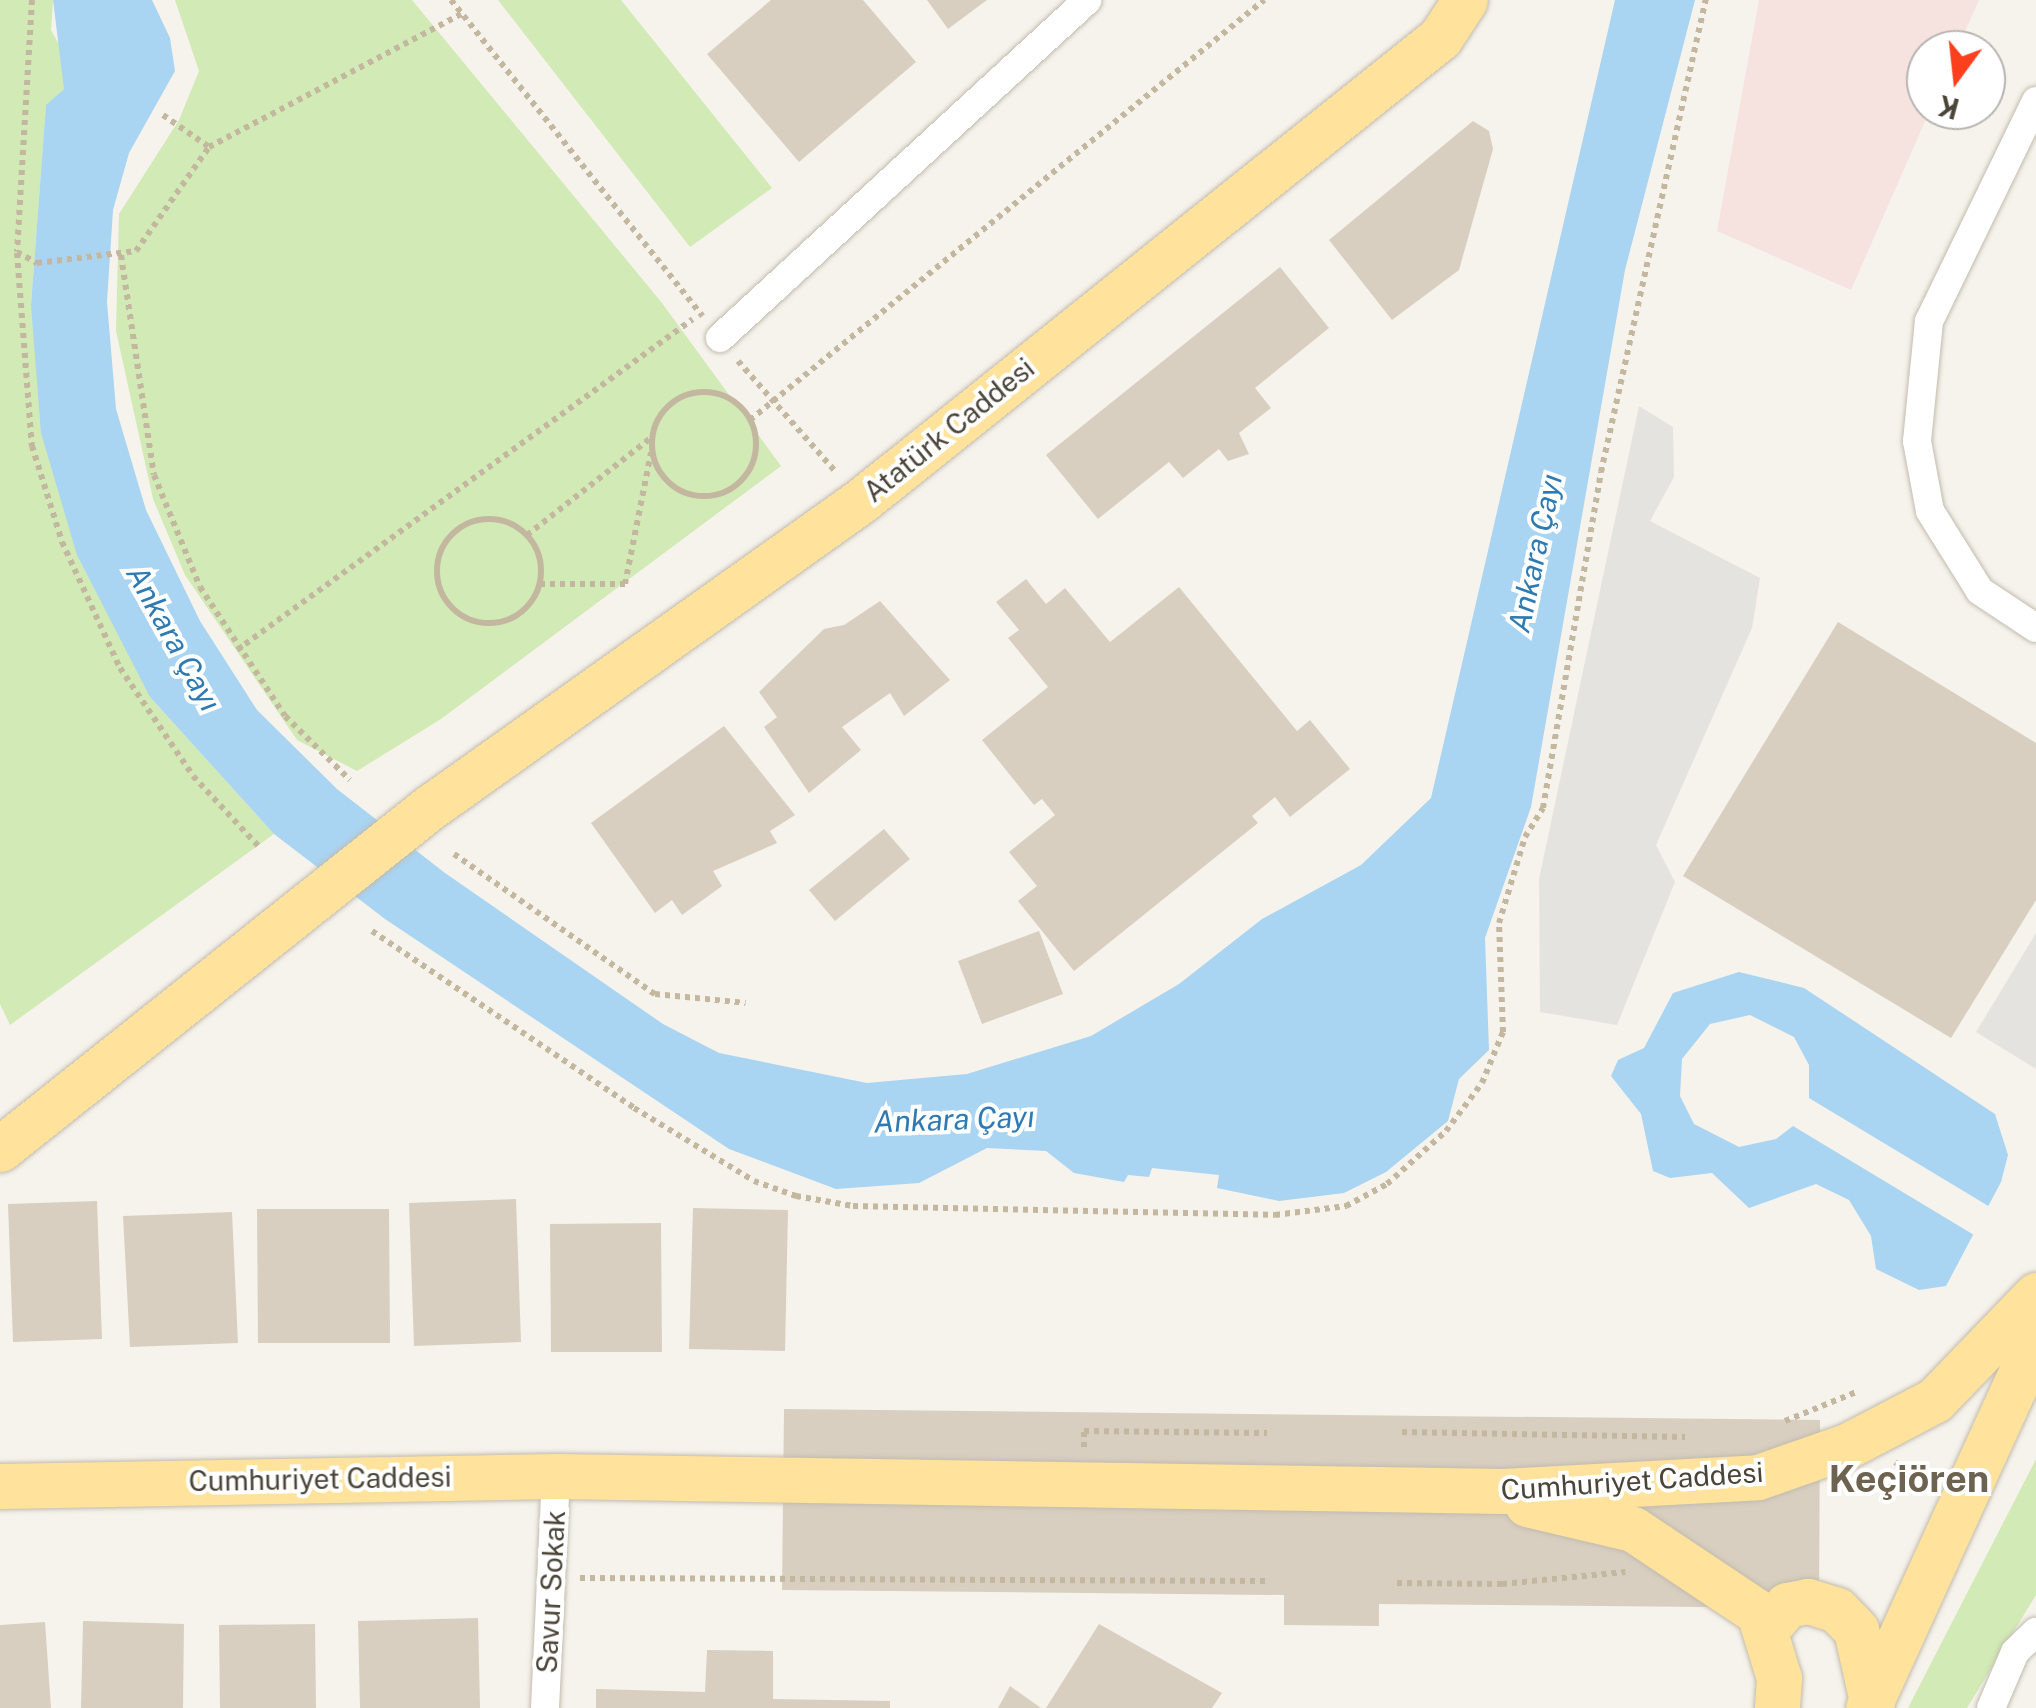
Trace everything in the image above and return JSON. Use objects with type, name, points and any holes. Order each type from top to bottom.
[{"type":"main road","name":"Atatürk Caddesi","points":[[0,1150],[405,828],[862,500],[1440,38],[1465,0]]},
{"type":"main road","name":"Cumhuriyet Caddesi","points":[[0,1486],[85,1481],[556,1476],[1467,1490],[1758,1477],[1847,1446],[1935,1400],[2036,1294]]},
{"type":"main road","points":[[1870,1704],[2036,1339]]},
{"type":"main road","points":[[0,1453],[85,1481]]},
{"type":"main road","points":[[1467,1490],[1633,1529],[1697,1565],[1759,1613],[1779,1678],[1777,1708]]},
{"type":"main road","points":[[1765,1631],[1787,1605],[1808,1600],[1837,1610],[1856,1630],[1870,1704]]},
{"type":"street","points":[[720,338],[1087,0]]},
{"type":"street","points":[[2036,101],[1929,320],[1917,441],[1930,511],[1980,591],[2036,628]]},
{"type":"street","name":"Savur Sokak","points":[[546,1708],[556,1476]]},
{"type":"street","points":[[1990,1708],[2015,1652],[2036,1632]]},
{"type":"path","points":[[32,0],[17,252],[32,446],[62,542],[120,668],[192,776],[261,850]]},
{"type":"path","points":[[451,0],[772,402],[862,500]]},
{"type":"path","points":[[750,420],[1264,0]]},
{"type":"path","points":[[372,931],[634,1108],[754,1181],[796,1196],[853,1206],[1275,1215],[1346,1206],[1387,1184],[1446,1132],[1482,1083],[1503,1032],[1499,923],[1551,773],[1600,472],[1706,0]]},
{"type":"path","points":[[17,252],[37,263],[136,251],[209,147],[462,13]]},
{"type":"path","points":[[163,116],[209,147]]},
{"type":"path","points":[[118,256],[154,475],[237,650],[285,716],[350,780]]},
{"type":"path","points":[[237,650],[700,314]]},
{"type":"path","points":[[540,584],[625,584],[653,436],[660,414],[688,394],[722,395],[750,420],[751,466],[711,496],[665,479],[652,448]]},
{"type":"path","points":[[527,535],[653,436]]},
{"type":"path","points":[[496,519],[527,535],[540,584],[522,611],[492,623],[458,614],[438,585],[440,551],[462,525],[496,519]]},
{"type":"path","points":[[454,854],[655,994],[746,1003]]},
{"type":"path","points":[[1161,1432],[1267,1432]]},
{"type":"path","points":[[1402,1432],[1508,1432]]},
{"type":"path","points":[[1396,1582],[1502,1584],[1697,1565]]},
{"type":"path","points":[[551,1578],[1269,1581]]},
{"type":"shaded area","points":[[1759,0],[1979,0],[1966,30],[1906,30],[1906,130],[1921,130],[1851,290],[1717,231]]},
{"type":"shaded area","points":[[1639,406],[1673,427],[1674,477],[1650,521],[1760,578],[1752,628],[1656,845],[1675,882],[1617,1025],[1540,1012],[1539,879]]},
{"type":"shaded area","points":[[2036,933],[2036,1069],[1976,1032]]},
{"type":"green space","points":[[0,0],[53,0],[51,30],[65,55],[64,89],[46,106],[31,305],[150,697],[274,834],[10,1025],[0,1004]]},
{"type":"green space","points":[[175,0],[412,0],[662,303],[781,466],[441,719],[357,771],[297,740],[185,575],[153,499],[116,331],[119,214],[179,120],[199,71]]},
{"type":"green space","points":[[498,0],[621,0],[772,188],[690,247]]},
{"type":"green space","points":[[2036,1459],[2036,1595],[1967,1708],[1908,1708]]},
{"type":"water","name":"Ankara Çayı","points":[[53,0],[152,0],[170,38],[175,71],[129,153],[113,210],[107,302],[116,409],[146,510],[200,621],[257,710],[337,789],[445,873],[663,1024],[719,1053],[867,1083],[967,1074],[1091,1036],[1179,984],[1262,919],[1361,865],[1431,798],[1615,0],[1695,0],[1625,270],[1531,807],[1485,938],[1489,1050],[1459,1079],[1448,1121],[1386,1172],[1344,1193],[1279,1201],[1217,1188],[1219,1175],[1152,1168],[1149,1177],[1128,1175],[1124,1182],[1074,1173],[1046,1151],[987,1148],[919,1183],[836,1189],[729,1149],[385,919],[274,834],[150,697],[77,555],[41,433],[31,305],[46,105],[64,89]]},
{"type":"water","points":[[1739,972],[1804,988],[1995,1114],[2008,1155],[2001,1182],[1946,1286],[1919,1290],[1876,1269],[1871,1236],[1849,1200],[1816,1184],[1749,1208],[1712,1173],[1670,1178],[1653,1171],[1641,1114],[1611,1076],[1618,1060],[1644,1048],[1673,993]]},
{"type":"pier","points":[[1750,1015],[1794,1037],[1809,1065],[1809,1098],[1990,1207],[1974,1235],[1793,1126],[1776,1139],[1739,1147],[1694,1124],[1680,1096],[1682,1059],[1710,1024]]},
{"type":"building","points":[[771,0],[863,0],[916,62],[799,162],[707,54]]},
{"type":"building","points":[[927,0],[987,0],[948,29]]},
{"type":"building","points":[[1473,121],[1489,131],[1493,149],[1459,270],[1392,320],[1329,240]]},
{"type":"building","points":[[1280,267],[1329,328],[1255,388],[1271,408],[1239,433],[1249,454],[1228,461],[1219,449],[1183,478],[1169,462],[1098,519],[1046,455]]},
{"type":"building","points":[[1026,579],[1046,604],[1065,588],[1110,642],[1179,587],[1297,731],[1310,720],[1350,769],[1290,817],[1275,797],[1252,816],[1258,823],[1074,971],[1018,901],[1037,886],[1009,852],[1055,815],[1042,799],[1034,805],[982,740],[1048,687],[1008,638],[1019,630],[996,602]]},
{"type":"building","points":[[880,601],[950,680],[904,716],[890,693],[842,727],[861,750],[809,793],[764,727],[777,717],[759,692],[824,629],[844,625]]},
{"type":"building","points":[[1838,622],[2036,743],[2036,900],[1951,1038],[1683,876]]},
{"type":"building","points":[[724,726],[795,815],[770,831],[777,843],[713,871],[722,886],[682,915],[672,900],[655,913],[591,823]]},
{"type":"building","points":[[884,829],[910,859],[835,921],[809,890]]},
{"type":"building","points":[[1039,931],[1063,994],[982,1024],[958,961]]},
{"type":"building","points":[[516,1199],[521,1342],[414,1346],[409,1203]]},
{"type":"building","points":[[97,1201],[102,1339],[13,1342],[8,1204]]},
{"type":"building","points":[[693,1208],[788,1210],[785,1351],[689,1349]]},
{"type":"building","points":[[257,1209],[389,1209],[390,1343],[258,1343]]},
{"type":"building","points":[[232,1212],[238,1343],[130,1347],[123,1216]]},
{"type":"building","points":[[661,1223],[662,1352],[551,1352],[550,1224]]},
{"type":"building","points":[[784,1409],[1820,1420],[1819,1608],[1379,1604],[1379,1626],[1284,1625],[1284,1595],[782,1590]]},
{"type":"building","points":[[478,1618],[480,1708],[360,1708],[358,1621]]},
{"type":"building","points":[[83,1621],[184,1624],[183,1708],[81,1708]]},
{"type":"building","points":[[45,1622],[51,1708],[0,1708],[0,1625]]},
{"type":"building","points":[[315,1624],[316,1708],[220,1708],[219,1625]]},
{"type":"building","points":[[1099,1624],[1222,1693],[1212,1708],[1046,1708]]},
{"type":"building","points":[[707,1650],[773,1651],[773,1699],[890,1701],[890,1708],[596,1708],[596,1689],[705,1692]]},
{"type":"building","points":[[1010,1686],[1041,1708],[998,1708]]},
{"type":"district","name":"Keçiören","points":[[1909,1479]]}]
